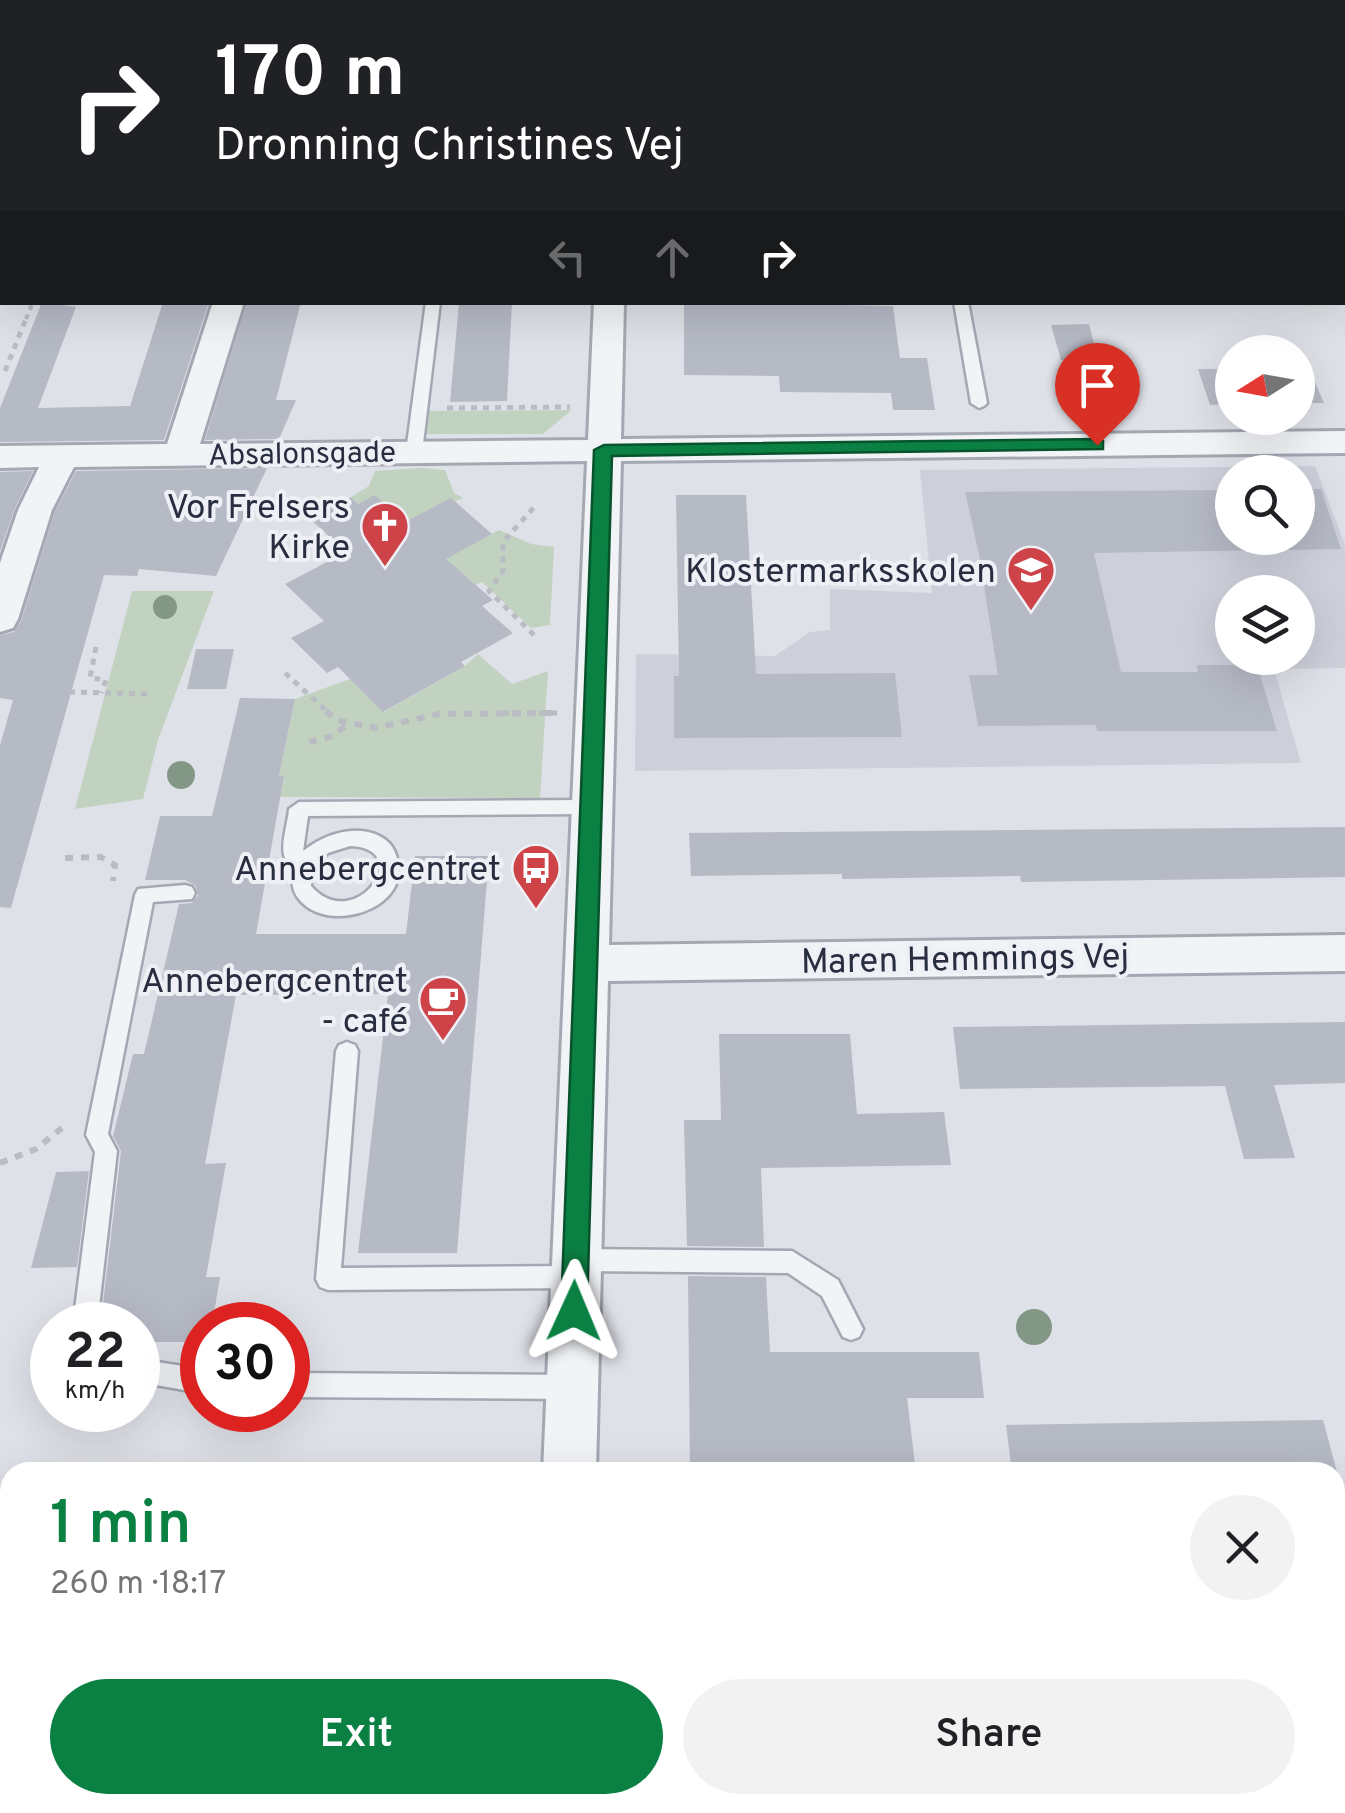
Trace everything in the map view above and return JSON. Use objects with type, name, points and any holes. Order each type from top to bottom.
[{"type":"street","points":[[180,455],[228,305]]},
{"type":"street","points":[[569,1462],[609,305]]},
{"type":"street","name":"Absalonsgade","points":[[0,457],[1345,442]]},
{"type":"street","points":[[0,618],[35,510],[62,456]]},
{"type":"street","name":"Maren Hemmings Vej","points":[[584,962],[1345,953]]},
{"type":"lane","points":[[414,452],[433,305]]},
{"type":"lane","points":[[962,305],[979,403]]},
{"type":"lane","points":[[301,868],[322,844],[356,838],[384,851],[390,870],[382,891],[368,901],[333,908],[317,904],[305,894],[301,868],[294,857],[299,809],[590,808]]},
{"type":"lane","points":[[88,1302],[106,1151],[97,1134],[145,894],[185,893]]},
{"type":"lane","points":[[347,1051],[328,1278],[792,1262],[830,1288],[852,1329]]},
{"type":"lane","points":[[310,1384],[571,1387]]},
{"type":"path","points":[[5,371],[33,305]]},
{"type":"path","points":[[420,408],[606,406]]},
{"type":"path","points":[[534,635],[489,591],[503,572],[504,542],[536,505]]},
{"type":"path","points":[[96,647],[90,678],[106,680],[101,693]]},
{"type":"path","points":[[285,673],[336,720],[376,728],[439,714],[593,713]]},
{"type":"path","points":[[69,692],[148,694]]},
{"type":"path","points":[[310,742],[334,736],[347,724]]},
{"type":"path","points":[[65,858],[101,857],[115,865],[112,887]]},
{"type":"path","points":[[0,1163],[36,1149],[68,1122]]},
{"type":"shaded area","name":"Klostermarksskolen","points":[[1315,466],[1345,545],[1345,668],[1315,668],[1315,575],[1215,575],[1215,675],[1276,675],[1301,763],[635,771],[636,654],[775,656],[810,632],[830,630],[830,589],[932,593],[920,470],[1215,467],[1215,555],[1315,555]]},
{"type":"green space","points":[[572,410],[543,434],[426,434],[428,411]]},
{"type":"green space","points":[[445,470],[454,493],[463,498],[405,522],[375,496],[358,504],[351,497],[369,486],[375,471]]},
{"type":"green space","points":[[499,530],[531,544],[554,547],[550,625],[531,628],[482,582],[476,585],[445,559]]},
{"type":"green space","points":[[132,591],[214,591],[158,740],[143,799],[75,809]]},
{"type":"green space","points":[[478,654],[512,684],[548,671],[540,798],[280,797],[284,777],[279,776],[295,699],[350,679],[384,712],[465,666]]},
{"type":"building","points":[[41,305],[76,307],[38,408],[130,406],[162,305],[208,305],[164,440],[0,442],[0,408]]},
{"type":"building","points":[[246,305],[300,305],[276,400],[296,400],[279,439],[205,440]]},
{"type":"building","points":[[459,305],[512,305],[507,401],[450,402]]},
{"type":"building","points":[[684,305],[893,306],[900,358],[927,358],[935,410],[893,410],[891,393],[780,392],[779,376],[684,375]]},
{"type":"building","points":[[1089,324],[1098,360],[1061,360],[1051,325]]},
{"type":"building","points":[[1198,369],[1215,369],[1215,405],[1210,405]]},
{"type":"building","points":[[1315,382],[1324,403],[1315,403]]},
{"type":"building","points":[[267,468],[216,576],[139,569],[137,576],[104,575],[11,908],[0,907],[0,745],[13,700],[0,698],[0,635],[14,632],[21,621],[55,511],[76,471]]},
{"type":"building","points":[[33,471],[15,508],[0,551],[0,472]]},
{"type":"building","points":[[1315,489],[1321,489],[1341,549],[1315,549]]},
{"type":"building","points":[[1215,490],[1215,551],[1094,553],[1121,672],[1198,672],[1197,665],[1215,665],[1215,675],[1260,675],[1277,731],[1097,731],[1096,725],[978,726],[969,675],[998,675],[965,492]]},
{"type":"building","points":[[375,495],[405,522],[451,498],[492,534],[446,559],[493,600],[482,606],[513,633],[461,662],[465,666],[383,712],[338,667],[327,673],[291,638],[324,621],[285,584],[346,552],[309,518],[351,497],[358,504]]},
{"type":"building","points":[[676,495],[746,495],[756,674],[895,673],[902,737],[674,738],[674,676],[679,676]]},
{"type":"building","points":[[196,649],[234,649],[226,689],[187,689]]},
{"type":"building","points":[[240,698],[295,699],[279,776],[284,776],[256,934],[406,934],[415,856],[489,856],[457,1253],[358,1253],[388,994],[236,995],[205,1164],[226,1163],[206,1277],[220,1277],[216,1302],[180,1302],[180,1342],[160,1342],[160,1302],[103,1302],[121,1151],[113,1136],[133,1054],[144,1054],[179,904],[192,903],[198,895],[195,885],[185,880],[145,880],[160,816],[212,816]]},
{"type":"building","points":[[1345,827],[1345,877],[1021,882],[1020,876],[691,876],[689,833]]},
{"type":"building","points":[[1345,1022],[1345,1083],[1274,1085],[1295,1158],[1244,1159],[1225,1086],[960,1089],[953,1027]]},
{"type":"building","points":[[719,1034],[850,1034],[857,1114],[944,1112],[951,1165],[761,1168],[764,1247],[687,1246],[684,1120],[721,1120]]},
{"type":"building","points":[[89,1171],[77,1267],[31,1268],[56,1172]]},
{"type":"building","points":[[688,1276],[766,1277],[770,1352],[979,1352],[984,1398],[907,1398],[915,1462],[690,1462]]},
{"type":"building","points":[[1323,1420],[1334,1462],[1011,1462],[1006,1425]]},
{"type":"place","name":"Vor Frelsers Kirke","points":[[385,568]]},
{"type":"place","name":"Klostermarksskolen","points":[[1031,612]]},
{"type":"place","name":"Annebergcentret","points":[[536,910]]},
{"type":"place","name":"Annebergcentret - café","points":[[443,1042]]},
{"type":"route","points":[[574,1311],[604,450],[1097,445]]}]
